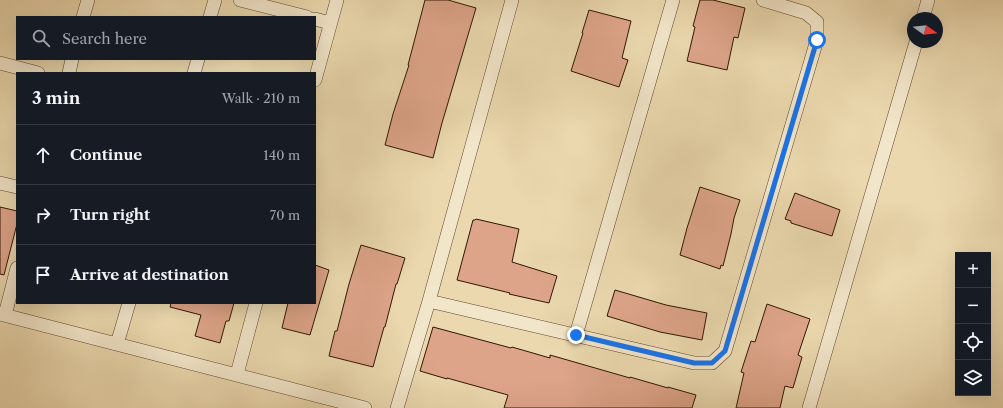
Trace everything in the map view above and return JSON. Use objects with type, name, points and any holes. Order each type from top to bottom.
[{"type":"street","points":[[83,16],[88,0]]},
{"type":"street","points":[[210,16],[215,0]]},
{"type":"street","points":[[240,0],[303,16]]},
{"type":"street","points":[[316,76],[337,0]]},
{"type":"street","points":[[397,408],[429,301],[512,0]]},
{"type":"street","points":[[576,335],[673,0]]},
{"type":"street","points":[[429,301],[694,363],[712,363],[725,351],[817,40],[818,22],[806,13],[763,0]]},
{"type":"street","points":[[925,12],[928,0]]},
{"type":"street","points":[[316,19],[330,23]]},
{"type":"street","points":[[809,408],[914,48]]},
{"type":"street","points":[[69,72],[72,60]]},
{"type":"street","points":[[194,72],[198,60]]},
{"type":"street","points":[[0,63],[34,72]]},
{"type":"street","points":[[0,183],[16,187]]},
{"type":"street","points":[[16,271],[2,314],[365,408]]},
{"type":"street","points":[[118,344],[129,304]]},
{"type":"street","points":[[237,374],[256,304]]},
{"type":"building","points":[[425,0],[448,0],[476,8],[433,158],[385,145],[393,114],[409,65]]},
{"type":"building","points":[[700,0],[713,0],[745,8],[738,38],[734,37],[727,70],[687,61],[695,27],[693,26]]},
{"type":"building","points":[[589,10],[631,21],[622,58],[628,60],[619,87],[571,71]]},
{"type":"building","points":[[700,187],[740,200],[734,218],[723,266],[721,265],[720,269],[680,255]]},
{"type":"building","points":[[795,193],[840,210],[832,236],[791,223],[791,221],[785,219]]},
{"type":"building","points":[[0,207],[16,211],[16,228],[4,275],[0,274]]},
{"type":"building","points":[[476,219],[519,229],[512,262],[557,276],[549,303],[457,280],[473,220]]},
{"type":"building","points":[[361,245],[405,258],[396,284],[373,367],[329,356]]},
{"type":"building","points":[[316,265],[329,270],[310,335],[282,328],[288,304],[316,304]]},
{"type":"building","points":[[615,290],[666,305],[707,313],[702,340],[660,332],[607,316]]},
{"type":"building","points":[[171,304],[234,304],[229,321],[226,321],[220,343],[195,336],[201,315],[170,307]]},
{"type":"building","points":[[767,304],[810,319],[798,355],[802,357],[793,388],[785,386],[780,408],[736,408],[744,373],[741,372],[751,341],[755,342]]},
{"type":"building","points":[[433,327],[550,358],[550,355],[696,395],[692,408],[504,408],[508,395],[420,371]]},
{"type":"route","points":[[576,335],[694,363],[712,363],[725,351],[817,40]]}]
